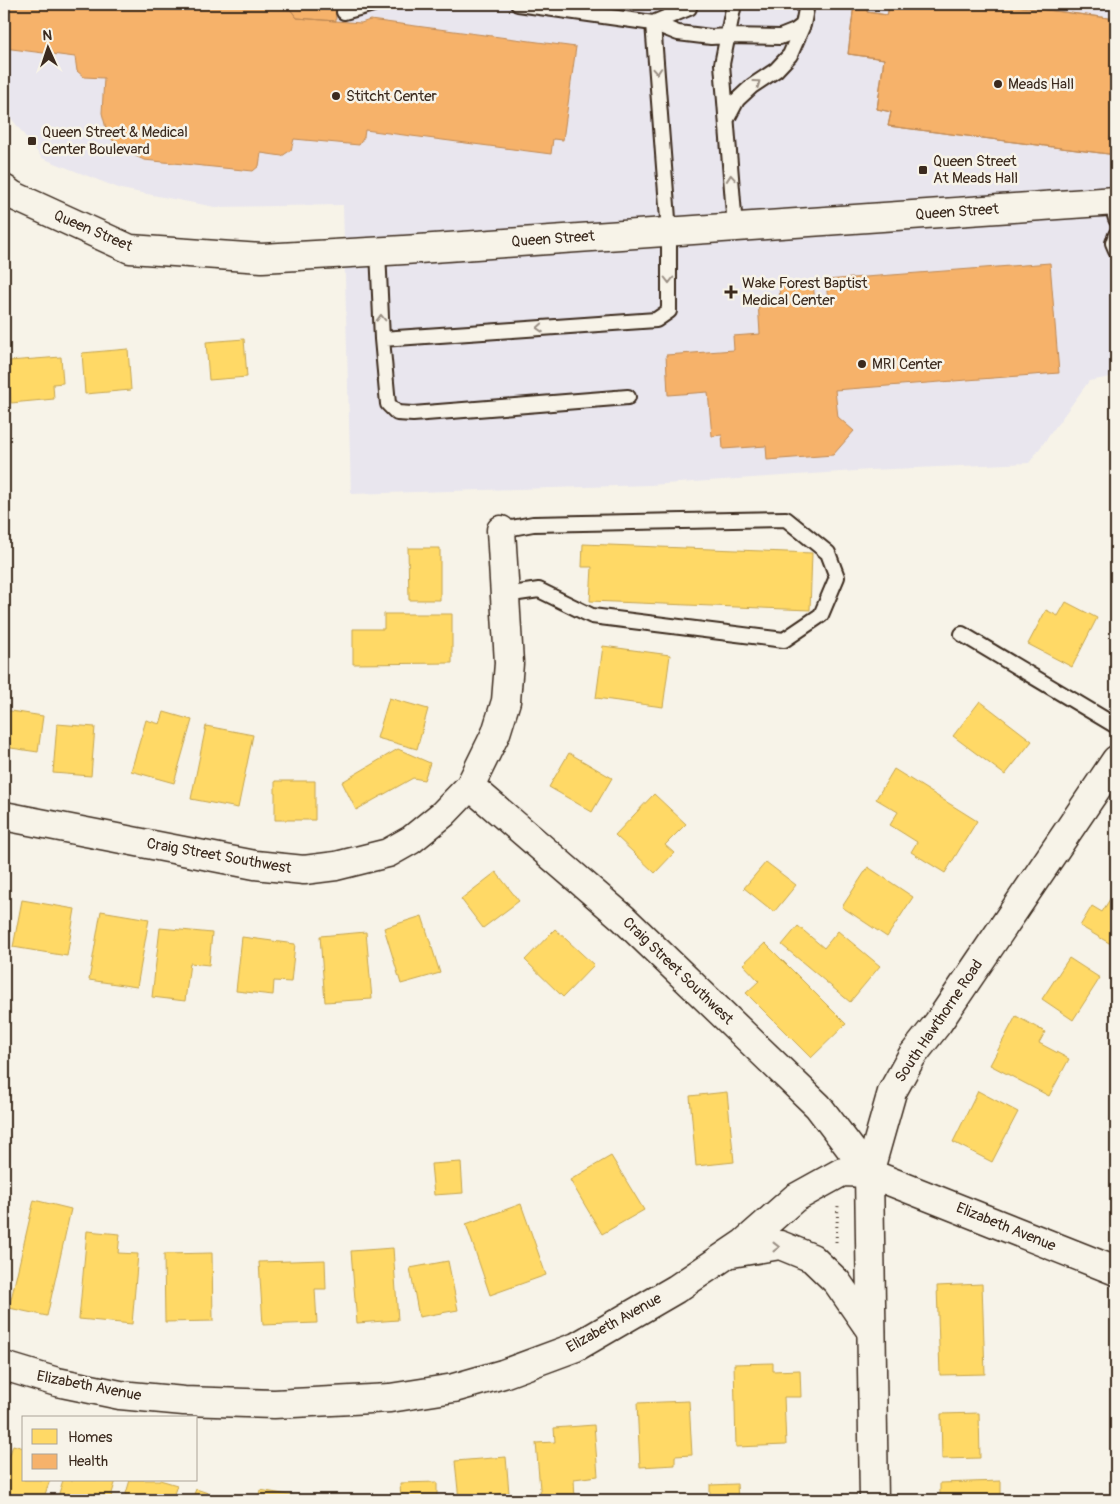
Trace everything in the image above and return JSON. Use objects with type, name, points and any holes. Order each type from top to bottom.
[{"type":"street","name":"Queen Street","points":[[4,189],[12,195],[130,249],[262,258],[735,227],[1114,207]]},
{"type":"street","name":"Craig Street Southwest","points":[[4,816],[255,865],[304,870],[336,866],[388,853],[411,840],[443,814],[470,786],[496,733],[506,701],[510,663],[501,530]]},
{"type":"street","name":"South Hawthorne Road","points":[[874,1500],[869,1172],[892,1092],[912,1056],[938,1022],[1116,760]]},
{"type":"street","name":"Craig Street Southwest","points":[[470,786],[624,918],[818,1106],[869,1172]]},
{"type":"street","name":"Elizabeth Avenue","points":[[4,1366],[57,1382],[120,1395],[184,1401],[274,1404],[390,1398],[454,1388],[503,1374],[576,1347],[676,1289],[744,1243],[795,1198],[842,1172],[869,1172],[1116,1271]]},
{"type":"street","points":[[728,1253],[780,1245],[812,1258],[837,1282],[871,1331]]},
{"type":"lane","points":[[344,12],[373,4]]},
{"type":"lane","points":[[518,4],[567,7],[653,23],[678,32],[711,37],[780,37],[803,25]]},
{"type":"lane","points":[[653,23],[689,8],[690,4]]},
{"type":"lane","points":[[734,4],[722,64],[735,227]]},
{"type":"lane","points":[[726,120],[737,100],[752,86],[776,70],[790,55],[803,25],[807,4]]},
{"type":"lane","points":[[382,339],[656,320],[669,311],[669,232],[653,23]]},
{"type":"lane","points":[[1116,235],[1114,242],[1116,250]]},
{"type":"lane","points":[[378,251],[382,339],[388,404],[397,413],[413,414],[628,397]]},
{"type":"lane","points":[[501,530],[533,524],[786,519],[828,553],[837,577],[821,615],[784,640],[592,616],[539,590],[505,595]]},
{"type":"lane","points":[[962,634],[1116,726]]},
{"type":"path","points":[[836,1244],[839,1199]]},
{"type":"shaded area","name":"Wake Forest Baptist Medical Center","points":[[4,4],[1116,4],[1116,376],[1089,381],[1029,463],[870,470],[650,485],[351,494],[343,205],[215,207],[121,189],[42,158],[4,109]]},
{"type":"building: Homes","points":[[244,339],[247,377],[209,380],[206,342]]},
{"type":"building: Homes","points":[[128,349],[131,390],[85,394],[82,353]]},
{"type":"building: Homes","points":[[61,357],[63,383],[53,384],[54,399],[11,403],[9,361]]},
{"type":"building: Homes","points":[[583,544],[812,553],[810,610],[590,601],[592,567],[582,567]]},
{"type":"building: Homes","points":[[408,548],[440,548],[440,600],[409,600]]},
{"type":"building: Homes","points":[[1066,602],[1097,618],[1072,667],[1028,644],[1046,610],[1058,616]]},
{"type":"building: Homes","points":[[384,614],[452,614],[452,663],[353,664],[353,629],[384,629]]},
{"type":"building: Homes","points":[[603,646],[670,655],[663,707],[596,698]]},
{"type":"building: Homes","points":[[389,698],[428,709],[417,749],[377,738]]},
{"type":"building: Homes","points":[[980,701],[1032,741],[1005,775],[953,736]]},
{"type":"building: Homes","points":[[4,710],[43,716],[38,752],[4,747]]},
{"type":"building: Homes","points":[[164,712],[192,720],[174,783],[131,771],[146,720],[160,724]]},
{"type":"building: Homes","points":[[57,724],[95,727],[91,776],[53,773]]},
{"type":"building: Homes","points":[[206,726],[253,735],[238,808],[191,799]]},
{"type":"building: Homes","points":[[398,749],[430,763],[424,780],[413,778],[356,810],[342,782]]},
{"type":"building: Homes","points":[[569,753],[612,778],[592,812],[549,787]]},
{"type":"building: Homes","points":[[894,769],[977,821],[945,873],[911,852],[917,842],[890,825],[898,812],[876,799]]},
{"type":"building: Homes","points":[[275,781],[315,781],[315,820],[275,820]]},
{"type":"building: Homes","points":[[654,794],[686,824],[665,845],[674,853],[655,873],[615,835]]},
{"type":"building: Homes","points":[[766,862],[796,885],[774,912],[744,888]]},
{"type":"building: Homes","points":[[868,867],[913,897],[887,937],[842,907]]},
{"type":"building: Homes","points":[[496,872],[519,901],[483,928],[461,899]]},
{"type":"building: Homes","points":[[1112,896],[1116,899],[1116,947],[1080,926],[1092,906],[1102,912]]},
{"type":"building: Homes","points":[[22,900],[75,909],[67,956],[13,947]]},
{"type":"building: Homes","points":[[101,911],[149,919],[137,987],[89,980]]},
{"type":"building: Homes","points":[[422,916],[440,973],[401,984],[384,928]]},
{"type":"building: Homes","points":[[798,926],[824,948],[838,931],[880,966],[850,1002],[782,945]]},
{"type":"building: Homes","points":[[160,928],[212,933],[209,965],[190,963],[185,1001],[152,997]]},
{"type":"building: Homes","points":[[555,929],[594,965],[563,997],[525,960]]},
{"type":"building: Homes","points":[[366,932],[372,999],[325,1002],[320,936]]},
{"type":"building: Homes","points":[[242,937],[295,944],[291,982],[274,981],[273,995],[236,991]]},
{"type":"building: Homes","points":[[765,943],[846,1024],[811,1058],[746,993],[759,981],[743,964]]},
{"type":"building: Homes","points":[[1069,958],[1100,978],[1073,1020],[1042,999]]},
{"type":"building: Homes","points":[[1016,1016],[1045,1032],[1039,1043],[1069,1059],[1049,1096],[990,1065]]},
{"type":"building: Homes","points":[[978,1091],[1018,1112],[992,1162],[953,1142]]},
{"type":"building: Homes","points":[[727,1092],[734,1162],[696,1166],[690,1096]]},
{"type":"building: Homes","points":[[611,1156],[644,1210],[602,1234],[570,1180]]},
{"type":"building: Homes","points":[[461,1162],[463,1193],[434,1195],[431,1164]]},
{"type":"building: Homes","points":[[34,1200],[71,1209],[47,1316],[9,1308]]},
{"type":"building: Homes","points":[[521,1204],[546,1275],[490,1295],[466,1224]]},
{"type":"building: Homes","points":[[87,1231],[120,1234],[118,1253],[138,1254],[132,1324],[79,1319]]},
{"type":"building: Homes","points":[[393,1248],[398,1320],[357,1323],[351,1251]]},
{"type":"building: Homes","points":[[212,1253],[213,1321],[165,1322],[164,1254]]},
{"type":"building: Homes","points":[[325,1260],[326,1289],[315,1289],[317,1323],[263,1325],[259,1262]]},
{"type":"building: Homes","points":[[448,1261],[458,1310],[419,1317],[410,1268]]},
{"type":"building: Homes","points":[[982,1284],[985,1374],[940,1375],[937,1286]]},
{"type":"building: Homes","points":[[773,1363],[773,1371],[800,1370],[801,1397],[784,1397],[786,1445],[736,1447],[734,1364]]},
{"type":"building: Homes","points":[[689,1401],[692,1455],[675,1456],[675,1465],[640,1467],[637,1403]]},
{"type":"building: Homes","points":[[979,1413],[980,1458],[942,1459],[941,1414]]},
{"type":"building: Homes","points":[[594,1425],[598,1476],[574,1479],[575,1500],[541,1500],[536,1443],[555,1442],[554,1428]]},
{"type":"building: Homes","points":[[13,1445],[22,1447],[22,1482],[49,1482],[43,1500],[4,1500],[4,1473]]},
{"type":"building: Homes","points":[[506,1457],[509,1493],[499,1494],[499,1500],[459,1500],[455,1461]]},
{"type":"building: Homes","points":[[1001,1481],[1001,1500],[940,1500],[940,1483]]},
{"type":"building: Homes","points":[[62,1482],[115,1482],[110,1500],[57,1500]]},
{"type":"building: Homes","points":[[129,1482],[167,1482],[177,1485],[172,1500],[124,1500]]},
{"type":"building: Homes","points":[[437,1482],[437,1500],[401,1500],[400,1483]]},
{"type":"building: Homes","points":[[737,1484],[738,1500],[710,1500],[710,1485]]},
{"type":"building: Homes","points":[[196,1489],[229,1500],[192,1500]]},
{"type":"building: Homes","points":[[260,1490],[300,1497],[300,1500],[258,1500]]},
{"type":"building: Health","name":"Stitcht Center","points":[[4,4],[286,4],[297,18],[361,23],[370,20],[576,47],[563,140],[553,139],[551,154],[365,130],[364,137],[359,145],[294,139],[291,150],[282,156],[261,153],[259,166],[253,171],[144,160],[125,151],[108,136],[102,113],[104,78],[84,77],[77,71],[75,57],[4,48]]},
{"type":"building: Health","points":[[286,4],[335,4],[336,21],[297,18]]},
{"type":"building: Health","name":"Meads Hall","points":[[854,4],[868,4],[867,12],[887,15],[890,4],[1012,4],[1116,19],[1116,155],[888,126],[891,112],[877,109],[884,59],[848,54]]},
{"type":"building: Health","name":"Meads Hall","points":[[854,4],[868,4],[867,12],[887,15],[890,4],[1000,4],[1116,19],[1116,155],[888,126],[891,112],[877,109],[884,59],[848,54]]},
{"type":"building: Health","name":"MRI Center","points":[[1050,263],[1059,373],[835,390],[838,417],[854,431],[833,455],[767,460],[766,446],[723,449],[722,435],[712,436],[708,392],[668,395],[666,355],[734,350],[733,336],[760,334],[758,302],[780,300],[779,284],[813,281],[815,304],[828,303],[826,280]]},
{"type":"place","name":"Meads Hall","points":[[998,84]]},
{"type":"place","name":"Stitcht Center","points":[[336,96]]},
{"type":"place","name":"Queen Street & Medical Center Boulevard","points":[[32,141]]},
{"type":"place","name":"Queen Street At Meads Hall","points":[[923,170]]},
{"type":"place","name":"Wake Forest Baptist Medical Center","points":[[731,292]]},
{"type":"place","name":"MRI Center","points":[[862,364]]}]
